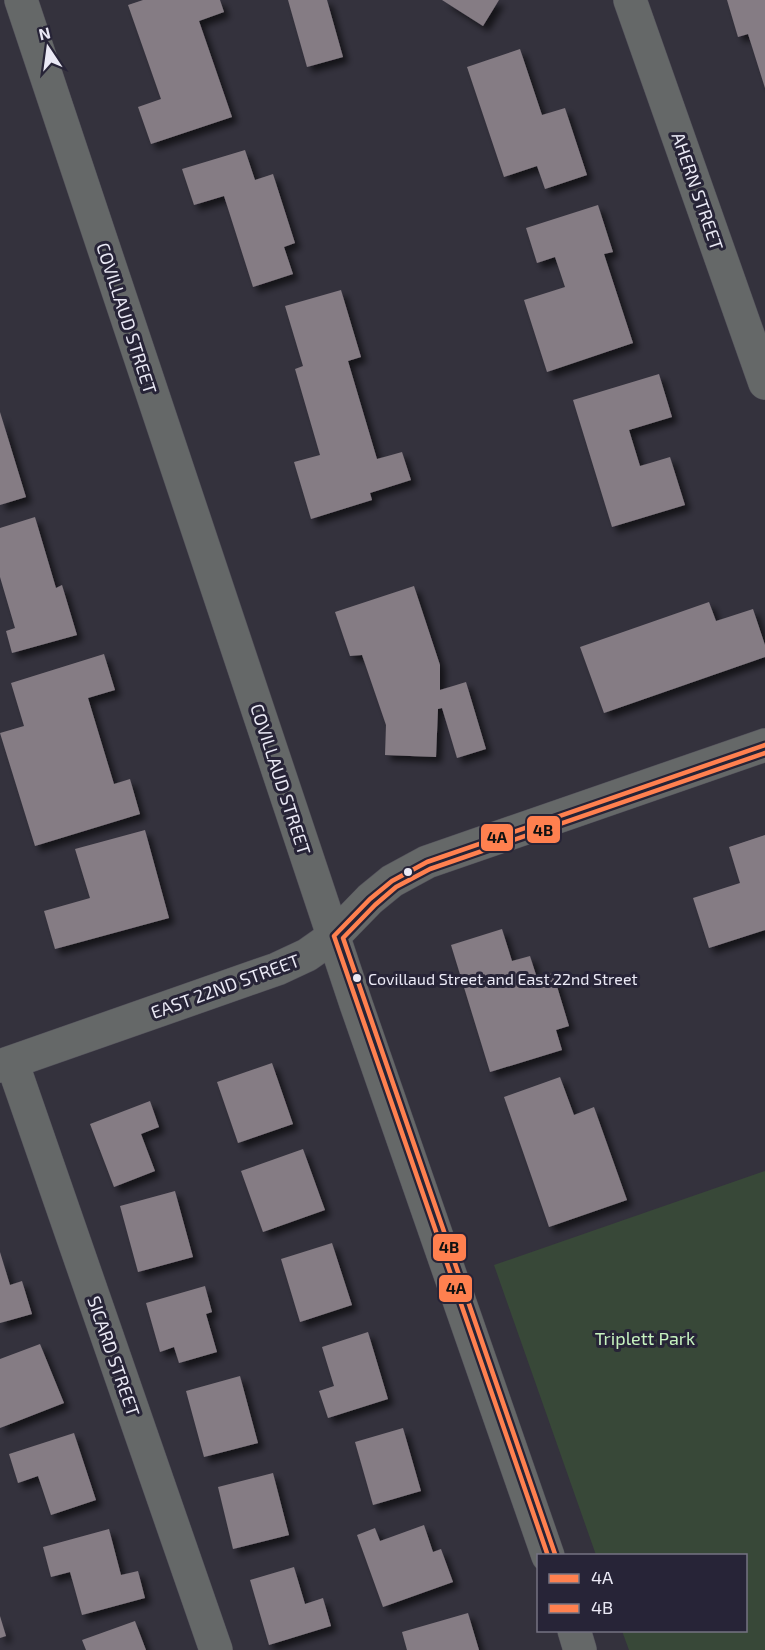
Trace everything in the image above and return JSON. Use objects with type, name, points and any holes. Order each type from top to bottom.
[{"type":"street","name":"COVILLAUD STREET","points":[[21,0],[356,1004],[547,1554]]},
{"type":"street","name":"AHERN STREET","points":[[630,0],[765,382]]},
{"type":"street","name":"EAST 22ND STREET","points":[[6,1064],[277,969],[307,955],[334,936],[370,899],[392,881],[427,862],[765,745]]},
{"type":"street","name":"SICARD STREET","points":[[6,1064],[216,1650]]},
{"type":"street","points":[[575,1632],[580,1650]]},
{"type":"green space","name":"Triplett Park","points":[[765,1171],[765,1650],[629,1650],[622,1632],[747,1632],[747,1554],[596,1554],[494,1265]]},
{"type":"building","points":[[143,0],[220,0],[224,12],[199,21],[232,117],[151,144],[138,107],[161,99],[128,5]]},
{"type":"building","points":[[288,0],[327,0],[343,57],[307,67]]},
{"type":"building","points":[[442,0],[499,0],[483,26]]},
{"type":"building","points":[[727,0],[765,0],[765,88],[748,34],[738,37]]},
{"type":"building","points":[[520,49],[542,115],[565,108],[587,175],[545,189],[537,166],[504,177],[467,67]]},
{"type":"building","points":[[245,150],[255,180],[273,174],[295,243],[284,247],[293,274],[253,287],[224,196],[194,205],[182,169]]},
{"type":"building","points":[[598,205],[613,252],[604,254],[633,343],[547,372],[524,300],[565,287],[555,257],[537,263],[526,228]]},
{"type":"building","points":[[341,290],[361,357],[348,361],[377,459],[402,452],[411,480],[370,493],[372,500],[311,519],[294,462],[320,455],[295,369],[303,366],[285,306]]},
{"type":"building","points":[[659,374],[672,417],[629,430],[640,466],[670,457],[685,505],[612,527],[573,400]]},
{"type":"building","points":[[0,412],[26,497],[0,505]]},
{"type":"building","points":[[35,517],[56,588],[62,585],[77,635],[12,653],[6,631],[15,628],[0,577],[0,528]]},
{"type":"building","points":[[414,586],[440,665],[440,690],[466,682],[486,749],[457,758],[442,708],[438,709],[436,757],[385,755],[386,725],[362,655],[350,656],[335,612]]},
{"type":"building","points":[[709,602],[716,621],[753,609],[765,645],[765,657],[604,713],[580,647]]},
{"type":"building","points":[[104,654],[115,690],[88,698],[114,784],[130,779],[140,814],[35,846],[0,733],[24,726],[11,683]]},
{"type":"building","points":[[145,830],[169,918],[55,949],[44,911],[90,898],[75,849]]},
{"type":"building","points":[[765,835],[765,930],[709,948],[693,898],[740,883],[729,847]]},
{"type":"building","points":[[502,929],[512,961],[530,956],[537,978],[553,973],[569,1026],[556,1030],[562,1050],[490,1072],[451,945]]},
{"type":"building","points":[[272,1063],[293,1124],[238,1143],[217,1082]]},
{"type":"building","points":[[560,1077],[574,1115],[594,1107],[627,1200],[549,1227],[504,1097]]},
{"type":"building","points":[[150,1101],[159,1127],[141,1134],[155,1171],[114,1187],[90,1124]]},
{"type":"building","points":[[303,1149],[325,1210],[263,1232],[241,1171]]},
{"type":"building","points":[[175,1191],[193,1257],[138,1272],[120,1206]]},
{"type":"building","points":[[332,1243],[352,1305],[300,1322],[281,1259]]},
{"type":"building","points":[[0,1252],[10,1285],[22,1281],[32,1314],[0,1323]]},
{"type":"building","points":[[205,1286],[212,1312],[206,1314],[217,1352],[179,1363],[174,1347],[160,1352],[146,1303]]},
{"type":"building","points":[[368,1332],[388,1399],[328,1418],[319,1391],[334,1386],[322,1347]]},
{"type":"building","points":[[40,1344],[64,1403],[0,1428],[0,1359]]},
{"type":"building","points":[[240,1376],[258,1443],[204,1457],[186,1391]]},
{"type":"building","points":[[403,1428],[421,1491],[373,1505],[355,1442]]},
{"type":"building","points":[[74,1433],[96,1500],[51,1515],[38,1476],[18,1483],[9,1454]]},
{"type":"building","points":[[273,1473],[289,1535],[233,1549],[218,1487]]},
{"type":"building","points":[[424,1525],[433,1552],[441,1549],[453,1582],[383,1607],[357,1535],[375,1528],[380,1541]]},
{"type":"building","points":[[109,1529],[121,1575],[138,1571],[145,1598],[82,1615],[70,1572],[51,1577],[43,1547]]},
{"type":"building","points":[[294,1567],[305,1604],[323,1598],[331,1626],[269,1645],[250,1580]]},
{"type":"building","points":[[468,1613],[479,1650],[407,1650],[402,1632]]},
{"type":"building","points":[[0,1616],[6,1636],[0,1638]]},
{"type":"building","points":[[135,1621],[146,1650],[86,1650],[82,1640]]},
{"type":"transit line","name":"4A","points":[[547,1554],[334,936],[370,899],[392,881],[427,862],[765,745]]},
{"type":"transit line","name":"4B","points":[[555,1554],[343,938],[396,887],[430,869],[765,753]]},
{"type":"place","name":"Covillaud Street and East 22nd Street","points":[[357,978]]}]
